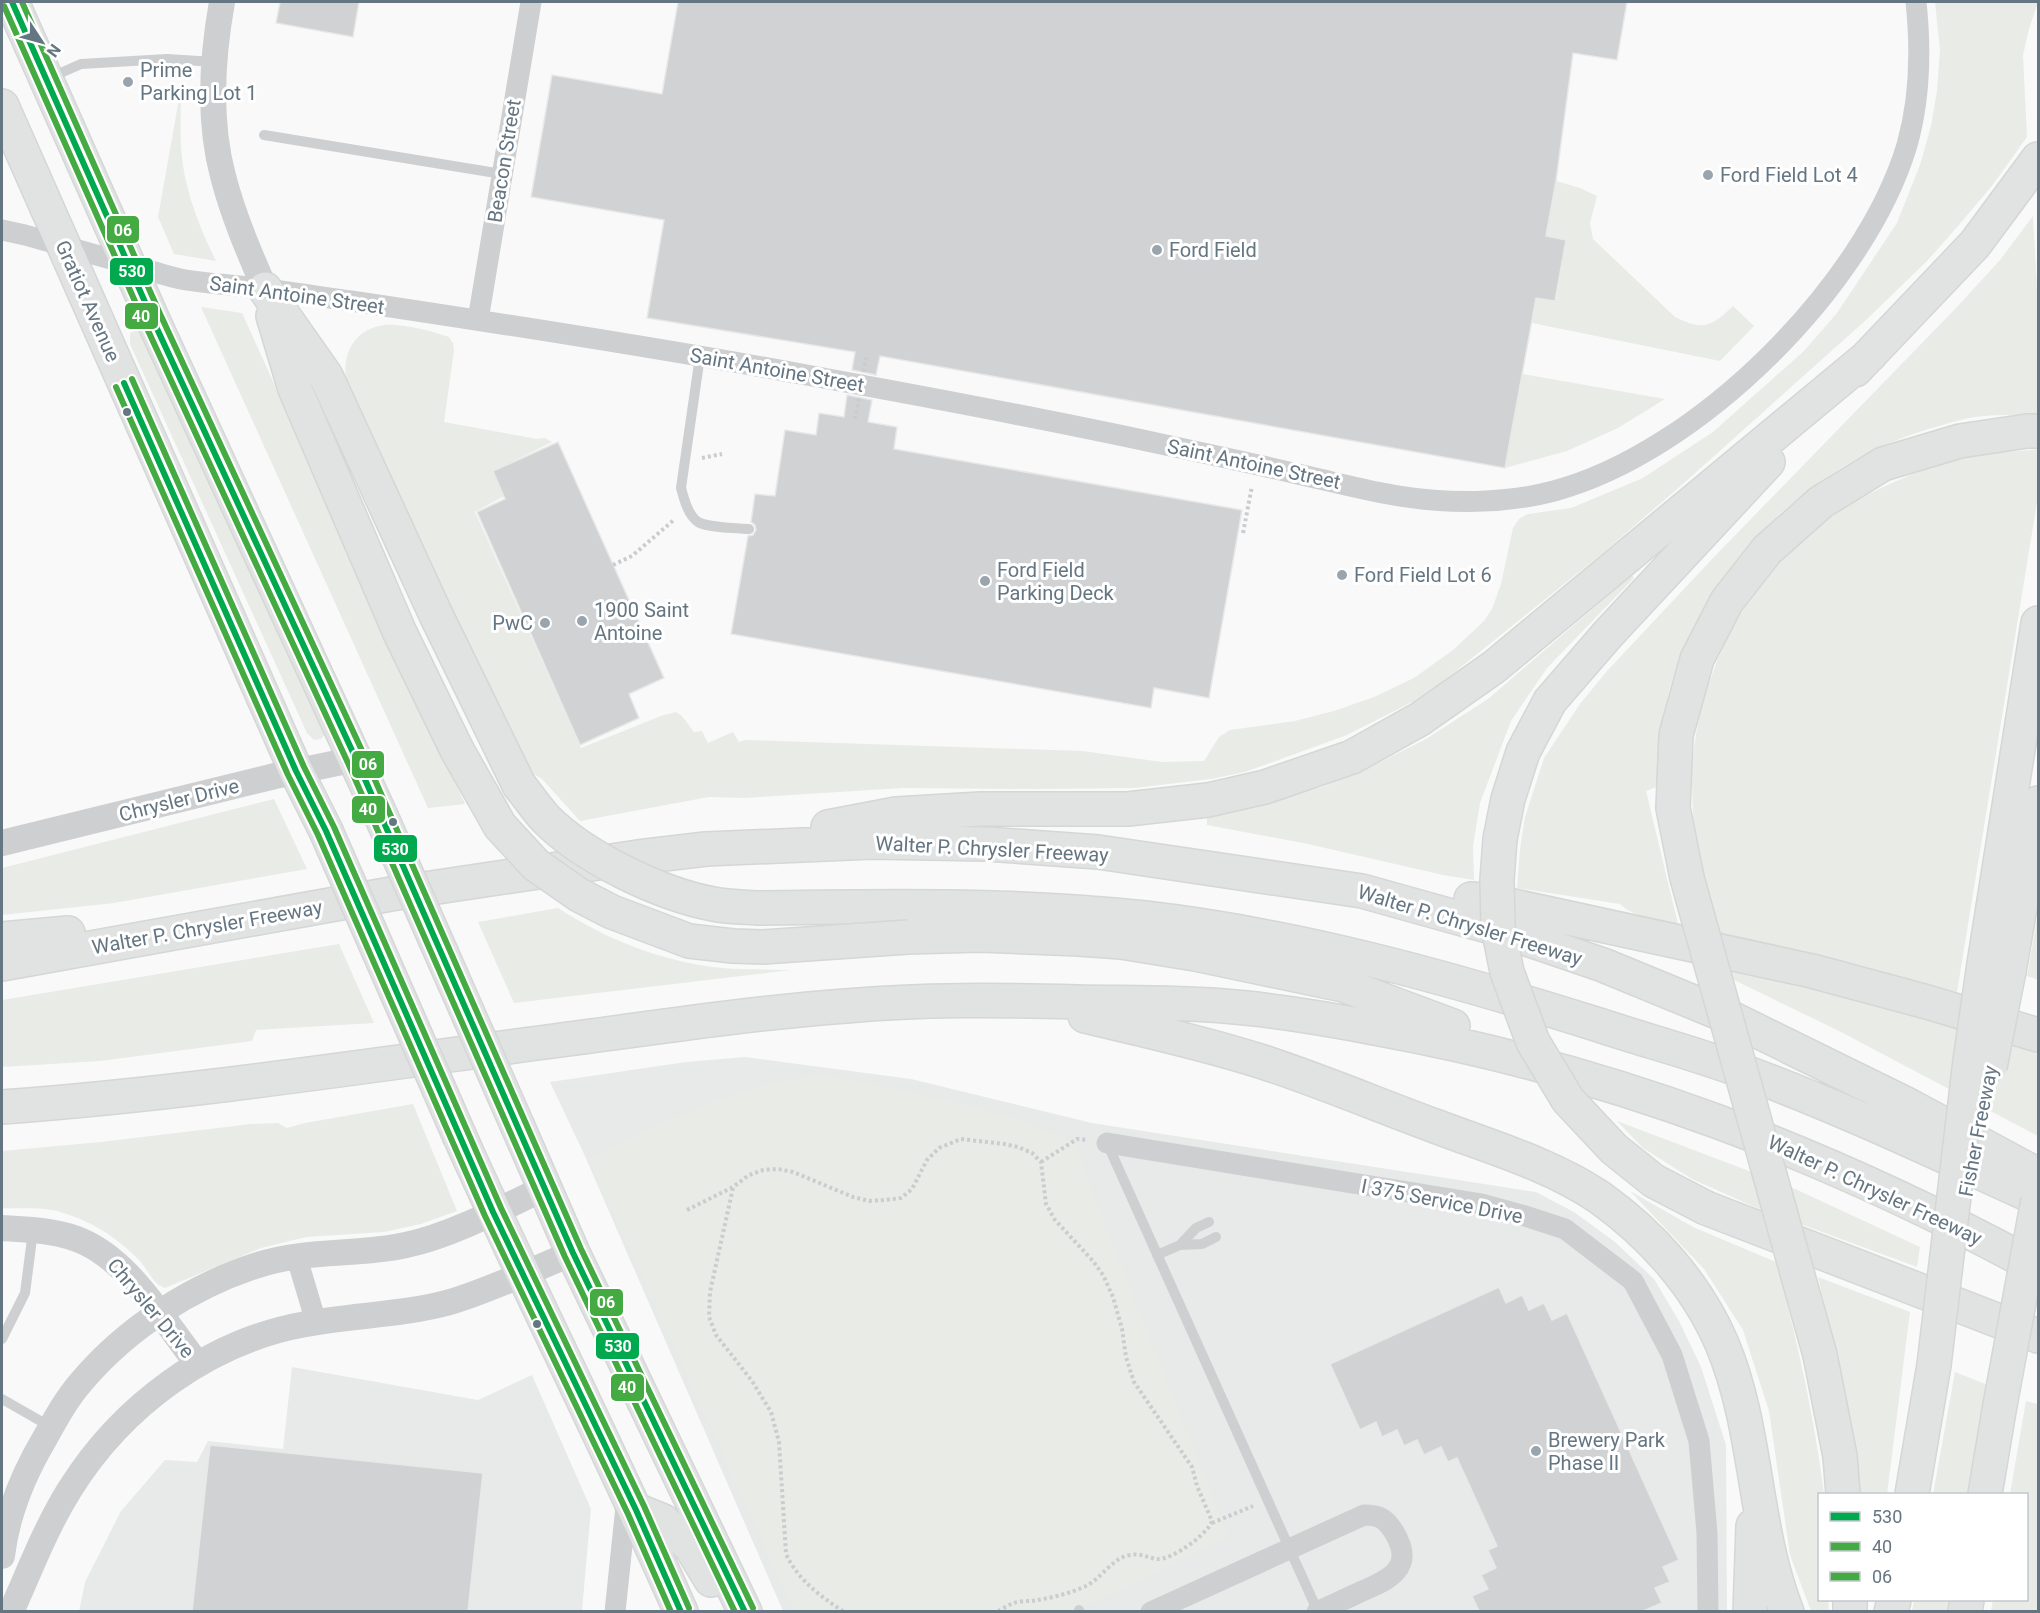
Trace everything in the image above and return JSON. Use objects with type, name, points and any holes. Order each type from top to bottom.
[{"type":"main road","points":[[12,2],[128,264],[356,759],[573,1253],[745,1611]]},
{"type":"main road","name":"Gratiot Avenue","points":[[2,106],[296,771],[326,831],[493,1212],[632,1501],[681,1611]]},
{"type":"main road","points":[[2038,159],[1975,244],[1608,634],[1551,701],[1523,752],[1508,799],[1500,838],[1497,880],[1498,927],[1507,972],[1533,1042],[1568,1100],[1614,1149],[1654,1181],[1706,1208],[2038,1336]]},
{"type":"main road","points":[[265,289],[295,389],[400,633],[457,750],[500,826],[536,865],[579,895],[622,916],[689,941],[733,946],[763,947],[907,922],[1020,908],[1107,914],[1246,933],[1367,958],[1548,1009],[1743,1071],[1882,1127],[2038,1199],[1985,1493]]},
{"type":"main road","points":[[265,289],[326,376],[436,615],[519,785],[546,818],[584,849],[636,878],[672,894],[715,904],[907,922],[980,935],[1121,942],[1196,954],[1343,985],[1611,1084]]},
{"type":"main road","points":[[706,849],[896,814],[981,809],[1128,809],[1208,800],[1266,787],[1352,757],[1420,719],[1494,667],[1870,355]]},
{"type":"main road","points":[[1843,1493],[1840,1456],[1820,1355],[1687,878],[1673,808],[1677,735],[1697,660],[1727,601],[1767,550],[1821,502],[1883,464],[1960,441],[2038,431]]},
{"type":"main road","points":[[1996,968],[2038,623]]},
{"type":"main road","name":"Fisher Freeway","points":[[1912,1493],[1996,968],[2038,803]]},
{"type":"main road","name":"Walter P. Chrysler Freeway","points":[[2,964],[391,894],[638,856],[706,849],[873,842],[1030,847],[1098,852],[1362,891],[1498,929],[1603,965],[1717,1012],[1910,1106],[2038,1175]]},
{"type":"main road","points":[[1362,891],[1486,900],[1812,971],[2038,1035]]},
{"type":"main road","points":[[2,939],[391,894]]},
{"type":"main road","points":[[1022,1001],[1263,1062],[1538,1164],[1596,1196],[1616,1210],[1655,1245],[1693,1291],[1722,1343],[1742,1404],[1773,1566],[1787,1611]]},
{"type":"main road","name":"Walter P. Chrysler Freeway","points":[[2,1107],[113,1098],[800,1010],[903,1002],[1022,1001],[1224,1006],[1280,1012],[1447,1041],[1611,1084],[1729,1125],[1834,1167],[1977,1235],[2038,1268]]},
{"type":"main road","points":[[1750,1611],[1755,1476]]},
{"type":"main road","points":[[632,1501],[663,1521],[691,1547],[730,1611]]},
{"type":"street","points":[[222,2],[217,27],[213,104],[222,174],[232,207],[265,289]]},
{"type":"street","name":"Beacon Street","points":[[478,320],[531,2]]},
{"type":"street","name":"Saint Antoine Street","points":[[2,230],[181,279],[478,320],[700,356],[1088,429],[1398,496],[1453,501],[1505,499],[1552,492],[1612,469],[1676,433],[1756,368],[1808,314],[1859,246],[1896,174],[1907,144],[1916,103],[1919,57],[1916,2]]},
{"type":"street","name":"Chrysler Drive","points":[[2,843],[296,771],[356,759]]},
{"type":"street","name":"I 375 Service Drive","points":[[1107,1143],[1482,1204],[1565,1229],[1633,1281],[1672,1355],[1699,1441],[1707,1533],[1708,1611]]},
{"type":"street","points":[[2,1556],[4,1534],[16,1493],[51,1427],[82,1381],[115,1347],[159,1313],[213,1283],[258,1265],[296,1255],[406,1245],[440,1235],[544,1188]]},
{"type":"street","name":"Chrysler Drive","points":[[2,1228],[58,1234],[75,1239],[106,1254],[126,1273],[197,1364]]},
{"type":"street","points":[[11,1611],[50,1524],[71,1487],[99,1449],[131,1414],[197,1364],[250,1339],[316,1322],[418,1310],[452,1302],[573,1253]]},
{"type":"street","points":[[296,1255],[316,1322]]},
{"type":"street","points":[[615,1611],[632,1501]]},
{"type":"street","points":[[1151,1611],[1364,1515],[1377,1515],[1388,1522],[1398,1539],[1403,1558],[1397,1571],[1387,1580],[1317,1611]]},
{"type":"lane","points":[[46,80],[81,64],[167,59],[215,62]]},
{"type":"lane","points":[[264,135],[502,174]]},
{"type":"lane","points":[[700,356],[681,488],[688,509],[697,521],[750,529]]},
{"type":"lane","points":[[1107,1143],[1317,1611]]},
{"type":"lane","points":[[1180,1245],[1196,1228],[1209,1222]]},
{"type":"lane","points":[[2,1339],[25,1293],[33,1231]]},
{"type":"lane","points":[[1157,1255],[1180,1245],[1202,1244],[1216,1237]]},
{"type":"lane","points":[[2,1399],[51,1427]]},
{"type":"path","points":[[855,419],[867,354]]},
{"type":"path","points":[[1243,533],[1255,464]]},
{"type":"path","points":[[613,565],[632,556],[688,509]]},
{"type":"path","points":[[687,1210],[733,1187],[748,1175],[763,1170],[778,1169],[793,1172],[853,1197],[869,1201],[901,1198],[912,1189],[927,1160],[939,1148],[961,1139],[1018,1147],[1032,1153],[1041,1162],[1046,1204],[1055,1220],[1103,1275],[1113,1297],[1134,1382],[1192,1467],[1212,1523]]},
{"type":"path","points":[[1041,1162],[1077,1139],[1107,1143]]},
{"type":"path","points":[[733,1187],[710,1292],[709,1317],[716,1335],[752,1380],[771,1412],[781,1454],[786,1554],[792,1566],[806,1583],[844,1611]]},
{"type":"path","points":[[997,1611],[1014,1603],[1065,1594],[1084,1587],[1096,1581],[1117,1560],[1130,1555],[1143,1554],[1159,1560],[1172,1556],[1193,1542],[1212,1523],[1268,1500]]},
{"type":"shaded area","points":[[1935,2],[2038,2],[2023,55],[2027,137],[1991,187],[1927,261],[1866,320],[1684,483],[1604,552],[1441,683],[1414,701],[1347,735],[1245,772],[1211,779],[1134,788],[903,788],[744,798],[709,797],[580,821],[542,779],[532,773],[515,749],[348,389],[345,367],[347,357],[350,348],[363,333],[384,325],[399,325],[425,330],[449,337],[453,343],[454,351],[444,422],[537,439],[545,438],[552,442],[493,471],[504,496],[475,512],[581,748],[676,712],[694,732],[702,731],[708,743],[733,732],[739,742],[745,740],[1082,751],[1162,762],[1204,761],[1219,737],[1230,730],[1295,721],[1334,711],[1374,697],[1414,678],[1453,650],[1484,621],[1492,609],[1501,584],[1513,528],[1519,519],[1528,514],[1571,508],[1643,478],[1713,432],[1804,351],[1837,313],[1897,223],[1920,165],[1931,126],[1937,91],[1940,50]]},
{"type":"shaded area","points":[[181,88],[182,160],[188,190],[203,233],[216,261],[174,254],[158,217]]},
{"type":"shaded area","points":[[1556,181],[1597,196],[1590,223],[1593,239],[1675,317],[1693,324],[1706,325],[1719,319],[1733,306],[1754,326],[1720,361],[1532,323],[1536,298],[1556,301],[1566,240],[1546,236]]},
{"type":"shaded area","points":[[2033,216],[2038,306],[2038,414],[1983,416],[1948,423],[1878,448],[1837,471],[1798,498],[1764,530],[1733,565],[1706,604],[1685,646],[1669,691],[1664,714],[1659,786],[1646,791],[1678,924],[1640,916],[1620,904],[1517,888],[1525,817],[1544,758],[1580,704],[1607,671],[1714,557],[1956,308],[2000,260]]},
{"type":"shaded area","points":[[201,307],[242,313],[465,804],[428,808]]},
{"type":"shaded area","points":[[145,327],[327,732],[321,739],[314,740],[307,733],[130,344],[130,333]]},
{"type":"shaded area","points":[[1522,374],[1665,399],[1618,428],[1567,451],[1505,468]]},
{"type":"shaded area","points":[[2038,449],[2037,502],[1957,992],[1859,965],[1722,938],[1696,866],[1692,794],[1693,755],[1697,729],[1711,678],[1730,633],[1755,592],[1786,556],[1821,524],[1862,498],[1907,476],[1957,460],[1987,454]]},
{"type":"shaded area","points":[[1632,575],[1634,578],[1547,668],[1511,721],[1480,803],[1473,846],[1474,880],[1207,825],[1207,818],[1322,787],[1356,774],[1426,739],[1488,699]]},
{"type":"shaded area","points":[[274,799],[307,869],[114,903],[2,915],[2,868]]},
{"type":"shaded area","points":[[558,908],[596,930],[636,948],[678,961],[722,968],[791,970],[514,1003],[478,922]]},
{"type":"shaded area","points":[[2038,913],[2038,980],[2027,976]]},
{"type":"shaded area","points":[[339,944],[374,1023],[256,1030],[252,1041],[100,1061],[2,1067],[2,1000]]},
{"type":"shaded area","points":[[1728,966],[2038,1046],[2038,1136],[1841,1032],[1734,980]]},
{"type":"shaded area","points":[[745,1057],[911,1079],[1092,1123],[1536,1192],[1574,1212],[1615,1242],[1654,1279],[1679,1321],[1701,1367],[1726,1445],[1727,1611],[783,1611],[584,1154],[550,1082],[686,1062]]},
{"type":"shaded area","points":[[826,1075],[980,1109],[1031,1124],[1077,1145],[1087,1180],[1228,1536],[1075,1611],[794,1611],[588,1158],[727,1097],[782,1081]]},
{"type":"shaded area","points":[[413,1104],[457,1211],[421,1224],[384,1232],[306,1237],[261,1248],[165,1288],[153,1279],[129,1250],[90,1224],[68,1214],[50,1210],[2,1208],[2,1151],[251,1124],[278,1123],[287,1128]]},
{"type":"shaded area","points":[[1617,1121],[1791,1187],[1920,1247],[1917,1267],[1757,1208],[1692,1179],[1643,1148]]},
{"type":"shaded area","points":[[1630,1191],[1693,1227],[1776,1262],[1804,1377],[1820,1465],[1824,1493],[1818,1493],[1818,1601],[1828,1601],[1829,1611],[1811,1611],[1790,1555],[1769,1411],[1743,1330],[1704,1269]]},
{"type":"shaded area","points":[[1818,1277],[1910,1312],[1887,1493],[1858,1493],[1842,1380]]},
{"type":"shaded area","points":[[292,1367],[478,1400],[532,1375],[591,1509],[582,1611],[79,1612],[85,1582],[121,1511],[165,1460],[197,1462],[208,1441],[283,1449]]},
{"type":"shaded area","points":[[1955,1372],[1988,1385],[1969,1493],[1933,1493]]},
{"type":"shaded area","points":[[2038,1398],[2038,1611],[1991,1611],[1993,1601],[2028,1601],[2028,1493],[2010,1493],[2026,1401],[2037,1404]]},
{"type":"shaded area","points":[[1914,1601],[1950,1601],[1948,1611],[1912,1611]]},
{"type":"building","points":[[280,2],[359,2],[353,37],[276,23]]},
{"type":"building","name":"Ford Field","points":[[678,2],[1627,2],[1617,60],[1573,53],[1556,181],[1546,236],[1566,240],[1555,301],[1536,298],[1505,468],[880,356],[876,375],[852,370],[855,352],[647,318],[664,220],[531,197],[552,75],[662,94]]},
{"type":"building","name":"Ford Field Parking Deck","points":[[847,395],[872,400],[868,422],[897,427],[894,449],[1242,510],[1209,698],[1154,688],[1151,708],[731,634],[748,536],[753,535],[756,530],[755,525],[751,522],[755,494],[775,496],[785,430],[816,435],[819,413],[844,417]]},
{"type":"building","name":"1900 Saint Antoine","points":[[558,442],[664,678],[629,694],[639,718],[580,745],[477,512],[505,499],[493,471]]},
{"type":"building","name":"Brewery Park Phase II","points":[[1499,1287],[1506,1303],[1522,1295],[1529,1310],[1544,1303],[1552,1320],[1567,1313],[1679,1560],[1663,1567],[1670,1582],[1655,1588],[1662,1603],[1643,1611],[1479,1611],[1472,1596],[1488,1589],[1481,1575],[1496,1568],[1488,1550],[1497,1546],[1457,1458],[1448,1462],[1441,1447],[1424,1455],[1417,1440],[1404,1446],[1397,1430],[1382,1437],[1376,1422],[1360,1430],[1330,1364]]},
{"type":"building","points":[[210,1445],[483,1473],[468,1611],[192,1611]]},
{"type":"transit line","name":"530","points":[[12,2],[153,320],[356,759],[573,1253],[745,1612]]},
{"type":"transit line","name":"06","points":[[22,2],[161,316],[364,755],[581,1249],[753,1608]]},
{"type":"transit line","name":"40","points":[[4,6],[145,324],[348,763],[565,1257],[735,1612]]},
{"type":"transit line","name":"06","points":[[132,379],[304,767],[334,827],[501,1208],[644,1506],[689,1608]]},
{"type":"transit line","name":"530","points":[[124,383],[296,771],[326,831],[493,1212],[636,1510],[681,1612]]},
{"type":"transit line","name":"40","points":[[116,387],[288,775],[318,835],[485,1216],[628,1514],[671,1612]]},
{"type":"place","name":"Prime Parking Lot 1","points":[[128,82]]},
{"type":"place","name":"Ford Field Lot 4","points":[[1708,175]]},
{"type":"place","name":"Ford Field","points":[[1157,250]]},
{"type":"place","name":"Ford Field Lot 6","points":[[1342,575]]},
{"type":"place","name":"Ford Field Parking Deck","points":[[985,581]]},
{"type":"place","name":"1900 Saint Antoine","points":[[582,621]]},
{"type":"place","name":"PwC","points":[[545,623]]},
{"type":"place","name":"Brewery Park Phase II","points":[[1536,1451]]}]
